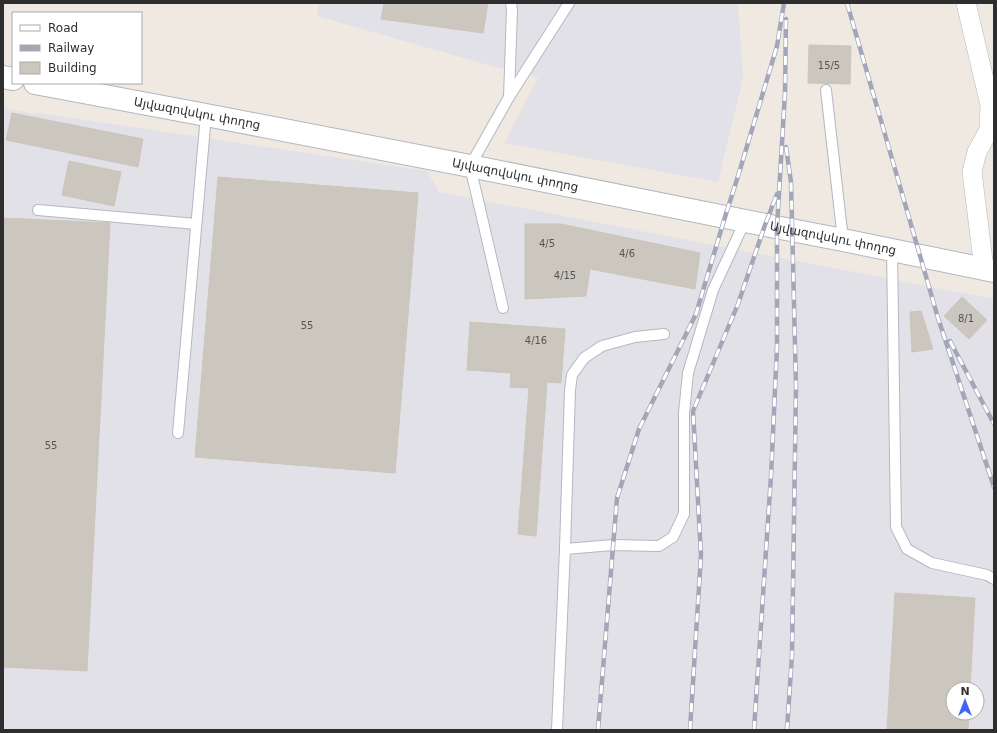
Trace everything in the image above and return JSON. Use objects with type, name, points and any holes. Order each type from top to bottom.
[{"type":"main road","name":"Այվազովսկու փողոց","points":[[40,84],[470,166],[989,270]]},
{"type":"street","points":[[966,3],[990,105],[989,130],[977,152],[972,172],[989,270]]},
{"type":"lane","points":[[509,97],[511,3]]},
{"type":"lane","points":[[503,308],[470,166],[509,97],[569,3]]},
{"type":"lane","points":[[826,90],[843,240]]},
{"type":"lane","points":[[178,433],[206,115]]},
{"type":"lane","points":[[38,210],[196,224]]},
{"type":"lane","points":[[565,549],[613,545],[659,546],[673,537],[684,514],[684,413],[688,373],[713,290],[745,221]]},
{"type":"lane","points":[[892,250],[896,528],[907,549],[932,563],[987,575],[994,579]]},
{"type":"lane","points":[[556,730],[565,549],[570,390],[572,376],[584,358],[602,346],[635,337],[664,334]]},
{"type":"shaded area","points":[[319,3],[738,3],[743,78],[718,182],[504,143],[538,78],[317,16]]},
{"type":"shaded area","points":[[3,108],[34,114],[39,113],[427,171],[439,192],[994,299],[994,730],[3,730]]},
{"type":"building","points":[[384,3],[488,3],[483,33],[381,19]]},
{"type":"building","points":[[809,45],[851,46],[850,84],[808,83]]},
{"type":"building","points":[[12,113],[143,139],[138,167],[6,140]]},
{"type":"building","points":[[69,161],[121,172],[114,206],[62,195]]},
{"type":"building","points":[[218,177],[418,193],[395,473],[195,457]]},
{"type":"building","points":[[3,218],[110,223],[87,671],[3,667]]},
{"type":"building","points":[[525,224],[561,224],[700,253],[695,289],[590,269],[586,296],[525,299]]},
{"type":"building","points":[[962,297],[987,320],[969,339],[944,316]]},
{"type":"building","points":[[921,311],[933,349],[912,352],[910,312]]},
{"type":"building","points":[[470,322],[565,329],[561,383],[547,382],[536,536],[518,534],[529,388],[510,387],[511,373],[467,370]]},
{"type":"building","points":[[895,593],[975,598],[970,681],[945,681],[945,721],[969,721],[968,730],[887,730]]},
{"type":"railway","points":[[598,730],[617,498],[639,429],[696,314],[777,46],[784,3]]},
{"type":"railway","points":[[847,3],[938,318],[994,487]]},
{"type":"railway","points":[[754,730],[771,476],[777,347],[777,227],[785,93],[786,19]]},
{"type":"railway","points":[[786,147],[791,182],[796,386],[792,655],[787,730]]},
{"type":"railway","points":[[690,730],[701,555],[693,411],[738,304],[777,194]]},
{"type":"railway","points":[[950,341],[994,424]]}]
